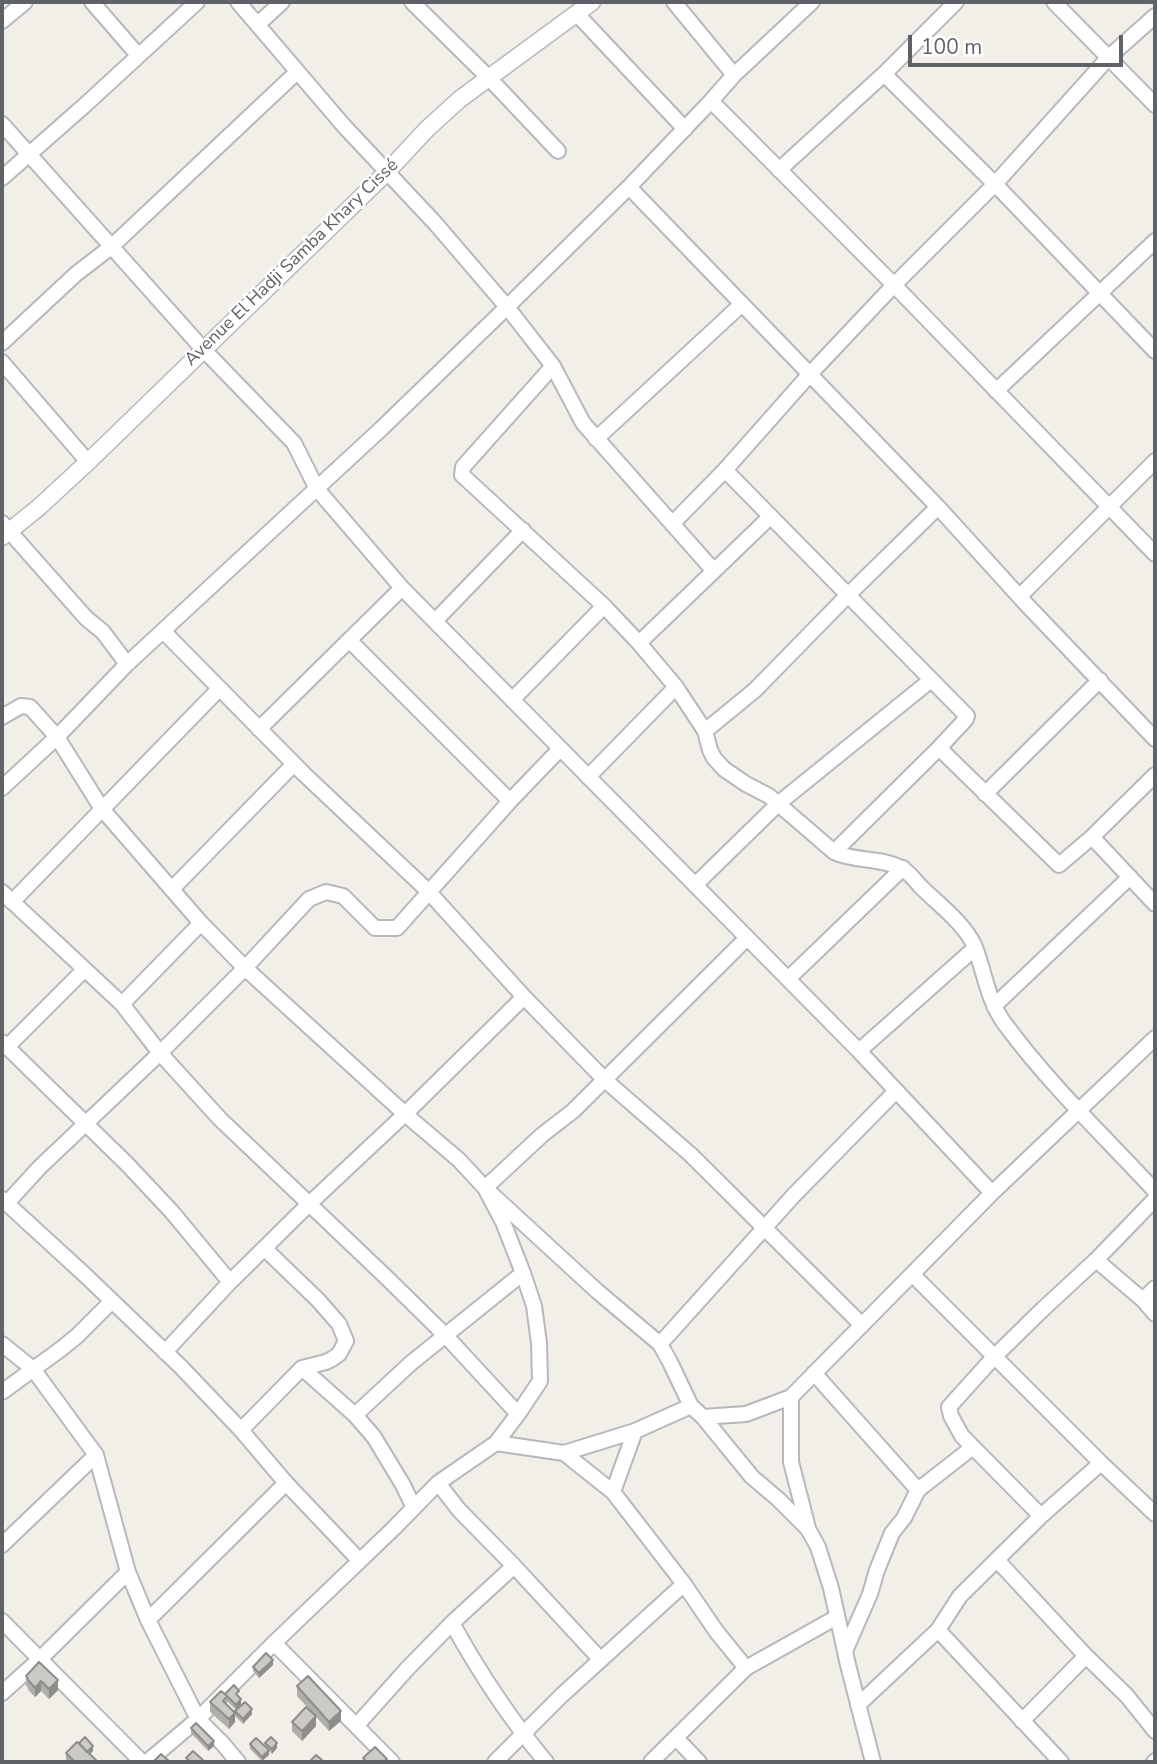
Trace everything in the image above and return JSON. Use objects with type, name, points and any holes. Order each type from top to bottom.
[{"type":"street","points":[[2,21],[25,2]]},
{"type":"street","points":[[92,2],[138,55]]},
{"type":"street","points":[[2,178],[197,2]]},
{"type":"street","points":[[238,2],[386,173],[457,247],[553,366],[575,411],[596,439],[714,570]]},
{"type":"street","points":[[258,24],[282,2]]},
{"type":"street","points":[[412,2],[558,150]]},
{"type":"street","name":"Avenue El Hadji Samba Khary Cissé","points":[[4,530],[38,508],[88,462],[460,99],[592,2]]},
{"type":"street","points":[[674,2],[734,75]]},
{"type":"street","points":[[2,788],[57,737],[127,664],[317,489],[507,307],[629,187],[734,75],[812,2]]},
{"type":"street","points":[[779,170],[884,74],[956,2]]},
{"type":"street","points":[[1054,2],[1155,105]]},
{"type":"street","points":[[576,13],[685,129]]},
{"type":"street","points":[[672,524],[725,471],[810,374],[894,285],[995,184],[1109,57],[1155,16]]},
{"type":"street","points":[[2,343],[76,274],[111,247],[298,72]]},
{"type":"street","points":[[884,74],[995,184],[1155,351]]},
{"type":"street","points":[[711,101],[1155,554]]},
{"type":"street","points":[[2,124],[203,349],[294,443],[317,489],[402,588],[859,1051],[992,1193]]},
{"type":"street","points":[[629,187],[938,507],[1155,738]]},
{"type":"street","points":[[996,391],[1155,241]]},
{"type":"street","points":[[596,439],[742,304]]},
{"type":"street","points":[[2,362],[88,462]]},
{"type":"street","points":[[553,366],[463,467],[463,477],[604,606],[639,643],[676,687],[705,731],[714,758],[724,769],[779,803],[841,856],[875,860],[903,868],[961,926],[975,948],[994,1006],[1014,1036],[1078,1111],[1155,1191]]},
{"type":"street","points":[[1020,596],[1155,461]]},
{"type":"street","points":[[725,471],[967,717],[834,852]]},
{"type":"street","points":[[705,731],[755,691],[938,507]]},
{"type":"street","points":[[639,643],[770,517]]},
{"type":"street","points":[[4,530],[86,618],[103,632],[127,664]]},
{"type":"street","points":[[435,621],[523,530]]},
{"type":"street","points":[[259,729],[402,588]]},
{"type":"street","points":[[512,700],[604,606]]},
{"type":"street","points":[[164,632],[294,764],[428,891],[524,998],[605,1080],[691,1155],[862,1325]]},
{"type":"street","points":[[349,640],[510,801]]},
{"type":"street","points":[[695,885],[779,803],[931,680]]},
{"type":"street","points":[[985,793],[1100,680]]},
{"type":"street","points":[[588,777],[676,687]]},
{"type":"street","points":[[219,689],[102,809],[7,897],[122,1004],[160,1053],[220,1119],[446,1336],[519,1414]]},
{"type":"street","points":[[2,717],[21,706],[30,706],[57,737],[102,809],[201,923],[245,968],[459,1160],[485,1188],[597,1291],[660,1345],[691,1406],[752,1477],[808,1529],[818,1547],[831,1588],[873,1762]]},
{"type":"street","points":[[939,748],[1058,865],[1092,837],[1155,775]]},
{"type":"street","points":[[359,1560],[286,1483],[242,1430],[165,1352],[4,1201],[160,1053],[309,899],[326,892],[342,896],[375,928],[397,928],[560,749]]},
{"type":"street","points":[[172,889],[294,764]]},
{"type":"street","points":[[1092,837],[1155,904]]},
{"type":"street","points":[[788,979],[903,868]]},
{"type":"street","points":[[994,1006],[1130,877]]},
{"type":"street","points":[[122,1004],[201,923]]},
{"type":"street","points":[[485,1188],[542,1135],[573,1111],[747,938]]},
{"type":"street","points":[[859,1051],[975,948]]},
{"type":"street","points":[[84,970],[4,1044],[87,1123],[172,1212],[230,1282]]},
{"type":"street","points":[[165,1352],[230,1282],[309,1204],[524,998]]},
{"type":"street","points":[[703,1417],[746,1414],[791,1396],[992,1193],[1078,1111],[1153,1045]]},
{"type":"street","points":[[660,1345],[794,1195],[897,1091]]},
{"type":"street","points":[[2,1621],[144,1762],[198,1719],[438,1483],[496,1443],[540,1381],[534,1306],[503,1222],[485,1188]]},
{"type":"street","points":[[1041,1516],[973,1447],[957,1428],[949,1407],[994,1357],[1096,1260],[1155,1199]]},
{"type":"street","points":[[242,1430],[302,1368],[332,1359],[346,1341],[339,1324],[318,1300],[265,1249]]},
{"type":"street","points":[[1096,1260],[1143,1300],[1155,1314]]},
{"type":"street","points":[[355,1415],[411,1363],[523,1273]]},
{"type":"street","points":[[912,1274],[1155,1514]]},
{"type":"street","points":[[1143,1300],[1155,1288]]},
{"type":"street","points":[[2,1392],[77,1336],[112,1301]]},
{"type":"street","points":[[2,1344],[33,1369],[96,1455],[128,1572],[148,1620],[198,1719],[238,1762]]},
{"type":"street","points":[[302,1368],[355,1415],[374,1437],[414,1508]]},
{"type":"street","points":[[814,1373],[918,1490]]},
{"type":"street","points":[[791,1396],[791,1462],[808,1529]]},
{"type":"street","points":[[496,1443],[564,1453],[635,1432],[691,1406]]},
{"type":"street","points":[[613,1492],[635,1432]]},
{"type":"street","points":[[845,1651],[870,1594],[892,1533],[904,1518],[918,1490],[973,1447]]},
{"type":"street","points":[[564,1453],[613,1492],[746,1668]]},
{"type":"street","points":[[2,1545],[96,1455]]},
{"type":"street","points":[[858,1705],[938,1630],[960,1596],[1041,1516],[1101,1463]]},
{"type":"street","points":[[148,1620],[286,1483]]},
{"type":"street","points":[[438,1483],[459,1510],[600,1659]]},
{"type":"street","points":[[997,1560],[1086,1656],[1128,1696],[1155,1731]]},
{"type":"street","points":[[356,1725],[452,1623],[514,1566]]},
{"type":"street","points":[[2,1693],[128,1572]]},
{"type":"street","points":[[495,1762],[600,1659],[684,1584]]},
{"type":"street","points":[[651,1762],[746,1668],[837,1617]]},
{"type":"street","points":[[452,1623],[522,1734],[546,1762]]},
{"type":"street","points":[[938,1630],[1061,1762]]},
{"type":"street","points":[[274,1643],[392,1762]]},
{"type":"street","points":[[1022,1721],[1086,1656]]},
{"type":"street","points":[[676,1738],[699,1762]]},
{"type":"building","points":[[266,1653],[273,1660],[259,1673],[253,1667]]},
{"type":"building","points":[[39,1662],[58,1680],[49,1689],[41,1681],[35,1688],[26,1676]]},
{"type":"building","points":[[308,1676],[341,1711],[329,1722],[297,1686]]},
{"type":"building","points":[[234,1685],[239,1691],[236,1694],[241,1699],[236,1705],[225,1694]]},
{"type":"building","points":[[221,1691],[227,1696],[223,1701],[235,1713],[229,1719],[210,1702]]},
{"type":"building","points":[[245,1702],[252,1709],[243,1719],[235,1711]]},
{"type":"building","points":[[306,1707],[316,1716],[302,1731],[292,1722]]},
{"type":"building","points":[[196,1723],[214,1741],[208,1746],[191,1728]]},
{"type":"building","points":[[85,1737],[93,1746],[87,1752],[79,1743]]},
{"type":"building","points":[[271,1737],[277,1743],[272,1749],[265,1743]]},
{"type":"building","points":[[256,1738],[269,1750],[262,1757],[250,1744]]},
{"type":"building","points":[[77,1742],[96,1760],[75,1762],[66,1753]]},
{"type":"building","points":[[375,1747],[387,1759],[383,1762],[367,1762],[363,1758]]},
{"type":"building","points":[[193,1751],[205,1762],[191,1762],[186,1758]]},
{"type":"building","points":[[161,1754],[170,1762],[153,1762]]},
{"type":"building","points":[[316,1755],[321,1762],[309,1762]]}]
